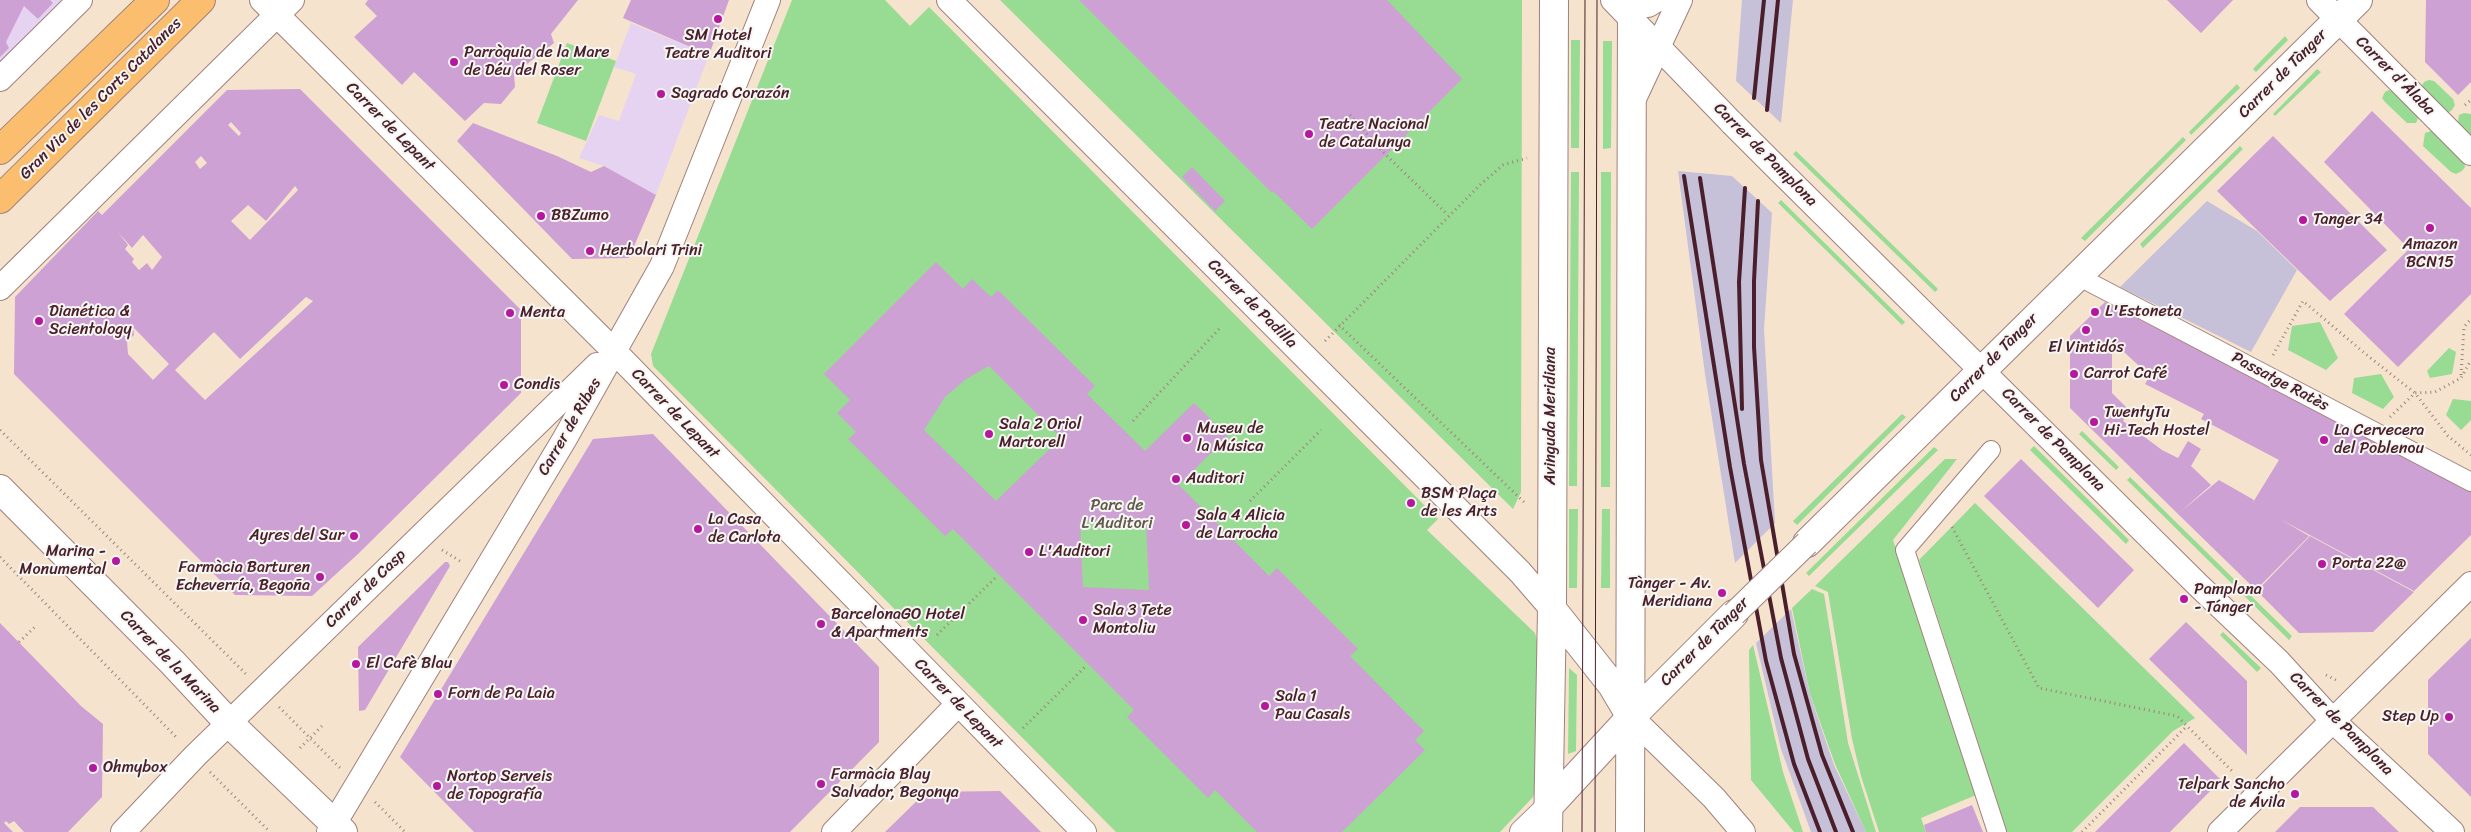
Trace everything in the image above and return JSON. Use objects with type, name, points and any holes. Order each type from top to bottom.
[{"type":"main road","name":"Gran Via de les Corts Catalanes","points":[[0,150],[156,0]]},
{"type":"main road","name":"Gran Via de les Corts Catalanes","points":[[0,199],[201,0]]},
{"type":"street","points":[[0,80],[80,0]]},
{"type":"street","name":"Carrer de Ribes","points":[[336,829],[356,784],[564,440],[662,266],[768,0]]},
{"type":"street","name":"Carrer de Padilla","points":[[949,0],[1520,572],[1552,609]]},
{"type":"street","name":"Avinguda Meridiana","points":[[1548,820],[1552,609],[1554,0]]},
{"type":"street","points":[[1632,104],[1680,0]]},
{"type":"street","name":"Carrer d'Àlaba","points":[[2319,0],[2471,152]]},
{"type":"street","name":"Carrer de Tànger","points":[[1548,820],[1631,717],[2358,0]]},
{"type":"street","points":[[1630,4],[1632,104],[1630,832]]},
{"type":"street","name":"Carrer de Pamplona","points":[[1630,4],[1658,46],[1732,123],[2191,578],[2279,662],[2333,721],[2452,832]]},
{"type":"street","points":[[0,288],[277,5]]},
{"type":"street","name":"Carrer de Lepant","points":[[277,5],[1084,832]]},
{"type":"street","name":"Passatge Ratès","points":[[2089,282],[2471,482]]},
{"type":"street","name":"Carrer de Casp","points":[[123,832],[229,723],[613,350]]},
{"type":"street","points":[[1991,450],[1905,550],[1997,832]]},
{"type":"street","name":"Carrer de la Marina","points":[[0,489],[229,723],[336,829]]},
{"type":"street","points":[[2220,832],[2471,584]]},
{"type":"street","points":[[1552,609],[1612,685],[1631,717],[1714,798],[1743,832]]},
{"type":"street","points":[[834,832],[958,704]]},
{"type":"street","points":[[1522,832],[1548,820]]},
{"type":"path","points":[[2465,105],[2471,100]]},
{"type":"path","points":[[1350,115],[1385,154],[1448,215]]},
{"type":"path","points":[[1323,344],[1339,325],[1448,215],[1503,165],[1529,157]]},
{"type":"path","points":[[2265,374],[2303,300],[2368,356],[2415,393],[2448,436],[2471,455]]},
{"type":"path","points":[[2461,378],[2464,327],[2471,319]]},
{"type":"path","points":[[1339,325],[1526,503],[1527,512]]},
{"type":"path","points":[[1133,420],[1220,328]]},
{"type":"path","points":[[2376,432],[2415,393],[2435,392],[2461,378],[2471,360]]},
{"type":"path","points":[[0,430],[246,674]]},
{"type":"path","points":[[1250,500],[1321,430]]},
{"type":"path","points":[[1942,508],[2039,688],[2177,716],[2234,773]]},
{"type":"path","points":[[442,550],[460,561]]},
{"type":"path","points":[[0,558],[180,741]]},
{"type":"path","points":[[937,635],[996,577]]},
{"type":"path","points":[[19,642],[37,625]]},
{"type":"path","points":[[1023,728],[1086,666]]},
{"type":"path","points":[[279,707],[346,775]]},
{"type":"path","points":[[300,748],[322,726]]},
{"type":"path","points":[[2082,832],[2187,726]]},
{"type":"path","points":[[212,773],[270,832]]},
{"type":"path","points":[[372,799],[405,832]]},
{"type":"shaded area","points":[[0,0],[70,0],[0,69]]},
{"type":"shaded area","points":[[1742,0],[1793,0],[1781,123],[1736,81]]},
{"type":"shaded area","name":"Sagrado Corazón","points":[[631,23],[709,55],[656,195],[604,166],[579,158],[599,115],[619,121],[636,74],[614,67]]},
{"type":"shaded area","points":[[1678,171],[1732,176],[1772,213],[1764,329],[1775,523],[1735,563],[1705,374]]},
{"type":"shaded area","points":[[2207,201],[2257,231],[2297,270],[2251,352],[2120,287]]},
{"type":"shaded area","points":[[1791,609],[1810,695],[1834,765],[1866,832],[1811,832],[1781,749],[1756,643]]},
{"type":"green space","name":"Parc de L'Auditori","points":[[792,0],[885,0],[910,26],[929,7],[1438,519],[1427,530],[1535,633],[1538,644],[1538,782],[1533,797],[1500,832],[1116,832],[653,366],[651,354]]},
{"type":"green space","points":[[1000,0],[1522,0],[1521,492],[1513,509]]},
{"type":"green space","points":[[2285,36],[2288,40],[2256,72],[2253,69]]},
{"type":"green space","points":[[1571,40],[1580,40],[1579,148],[1571,148]]},
{"type":"green space","points":[[1603,41],[1612,41],[1611,148],[1603,149]]},
{"type":"green space","points":[[567,43],[616,61],[586,141],[537,123]]},
{"type":"green space","points":[[2317,69],[2321,72],[2275,116],[2273,114]]},
{"type":"green space","points":[[2434,81],[2453,99],[2455,105],[2448,113],[2421,87],[2424,82]]},
{"type":"green space","points":[[2237,84],[2240,88],[2191,135],[2189,132]]},
{"type":"green space","points":[[2389,90],[2394,92],[2416,113],[2418,118],[2416,123],[2407,123],[2385,102],[2382,98],[2385,92]]},
{"type":"green space","points":[[2464,113],[2471,114],[2471,142],[2457,128],[2459,115]]},
{"type":"green space","points":[[2431,131],[2437,134],[2464,161],[2465,167],[2462,171],[2456,174],[2451,172],[2423,146],[2425,133]]},
{"type":"green space","points":[[2183,137],[2186,140],[2085,241],[2081,238]]},
{"type":"green space","points":[[2240,146],[2243,149],[2143,248],[2140,244]]},
{"type":"green space","points":[[1796,151],[1938,289],[1935,292],[1793,154]]},
{"type":"green space","points":[[1571,172],[1579,172],[1577,486],[1569,486]]},
{"type":"green space","points":[[1601,172],[1611,172],[1610,487],[1601,487]]},
{"type":"green space","points":[[1781,200],[1905,322],[1902,325],[1778,203]]},
{"type":"green space","points":[[2320,322],[2338,358],[2326,370],[2288,350],[2292,326]]},
{"type":"green space","points":[[2449,348],[2456,352],[2452,374],[2430,378],[2427,371]]},
{"type":"green space","points":[[2381,374],[2394,397],[2383,409],[2352,393],[2354,378]]},
{"type":"green space","points":[[2453,399],[2471,401],[2471,420],[2461,430],[2446,415]]},
{"type":"green space","points":[[1902,414],[1906,417],[1797,525],[1793,521]]},
{"type":"green space","points":[[2082,431],[2119,467],[2116,470],[2079,434]]},
{"type":"green space","points":[[2034,446],[2129,540],[2126,544],[2030,450]]},
{"type":"green space","points":[[1934,447],[1938,450],[1809,576],[1806,573]]},
{"type":"green space","points":[[1945,459],[1957,459],[1893,540],[1976,795],[1921,818],[1926,832],[1879,832],[1861,776],[1852,739],[1828,592],[1815,586]]},
{"type":"green space","points":[[2130,477],[2292,636],[2289,640],[2127,480]]},
{"type":"green space","points":[[1975,503],[2195,718],[2173,731],[2072,832],[2007,832],[1919,560]]},
{"type":"green space","points":[[1569,509],[1578,509],[1577,588],[1569,588]]},
{"type":"green space","points":[[1602,509],[1610,509],[1610,588],[1601,588]]},
{"type":"green space","points":[[1812,589],[1824,594],[1848,743],[1876,832],[1866,832],[1835,764],[1810,694],[1792,608]]},
{"type":"green space","points":[[2223,632],[2261,668],[2257,672],[2220,635]]},
{"type":"green space","points":[[1753,645],[1783,772],[1803,832],[1794,832],[1751,780],[1749,650]]},
{"type":"green space","points":[[1569,668],[1577,675],[1576,751],[1568,754]]},
{"type":"building","points":[[0,0],[50,0],[53,3],[38,19],[24,6],[6,42],[9,48],[0,57]]},
{"type":"building","name":"Parròquia de la Mare de Déu del Roser","points":[[368,0],[578,0],[551,34],[554,43],[514,74],[515,87],[501,104],[484,103],[465,121],[414,72],[402,85],[354,37],[377,16],[365,4]]},
{"type":"building","points":[[631,0],[729,0],[709,55],[623,18]]},
{"type":"building","name":"Teatre Nacional de Catalunya","points":[[1079,0],[1387,0],[1462,79],[1312,229],[1273,191],[1272,193]]},
{"type":"building","points":[[2167,0],[2233,0],[2201,33]]},
{"type":"building","points":[[2426,0],[2471,0],[2471,82],[2458,95],[2425,62]]},
{"type":"building","points":[[300,89],[521,310],[521,393],[358,554],[312,596],[235,595],[14,374],[15,297],[98,211],[102,215],[227,90]],"holes":[[[231,122],[241,133],[239,136],[228,125]],[[201,156],[207,163],[200,169],[195,162]],[[295,186],[298,190],[250,240],[231,221],[248,205],[266,221]],[[117,231],[132,248],[143,235],[162,257],[152,270],[147,263],[139,270],[132,262],[134,259],[125,249],[128,245]],[[306,297],[313,301],[205,400],[175,370],[214,332],[240,359]],[[133,327],[169,364],[153,380],[128,354],[127,341],[134,335]]]},
{"type":"building","name":"Amazon BCN15","points":[[2372,111],[2471,208],[2471,294],[2398,367],[2344,314],[2409,249],[2324,162]]},
{"type":"building","points":[[473,123],[557,156],[591,172],[604,166],[656,195],[629,258],[572,259],[457,141]]},
{"type":"building","name":"Tanger 34","points":[[2273,136],[2387,250],[2330,301],[2217,191]]},
{"type":"building","points":[[1192,167],[1225,201],[1215,211],[1182,177]]},
{"type":"building","name":"L'Auditori","points":[[936,262],[963,289],[972,279],[991,297],[998,290],[1095,386],[1087,394],[1145,451],[1194,403],[1228,436],[1179,485],[1269,576],[1277,568],[1358,649],[1350,656],[1424,731],[1415,740],[1425,750],[1342,832],[1257,832],[1215,790],[1208,798],[1127,717],[1134,710],[953,529],[945,536],[848,439],[856,432],[837,413],[850,400],[824,374]],"holes":[[[989,366],[1061,438],[996,501],[924,430],[945,397],[966,379]],[[1080,522],[1146,524],[1149,590],[1083,587]]]},
{"type":"building","points":[[2105,302],[2471,489],[2471,535],[2414,591],[2280,519],[2309,536],[2256,590],[2178,514],[2070,408],[2070,336]],"holes":[[[2112,341],[2150,376],[2145,384],[2204,414],[2201,419],[2279,460],[2252,504],[2254,500],[2219,480],[2178,514],[2211,485],[2191,466],[2201,449],[2188,441],[2178,458],[2162,450],[2123,421],[2129,410],[2112,393]]]},
{"type":"building","points":[[653,434],[879,667],[879,742],[790,832],[474,832],[400,757],[593,439]]},
{"type":"building","points":[[2021,459],[2134,570],[2098,608],[1984,496]]},
{"type":"building","name":"Porta 22@","points":[[2310,536],[2414,592],[2373,632],[2299,633],[2257,591]]},
{"type":"building","points":[[445,562],[448,562],[450,566],[365,710],[359,711],[358,647]]},
{"type":"building","points":[[2186,622],[2247,681],[2247,755],[2149,659]]},
{"type":"building","points":[[0,623],[81,706],[103,724],[102,797],[68,832],[24,832],[14,821],[9,824],[6,821],[4,823],[13,832],[0,832]]},
{"type":"building","name":"Step Up","points":[[2471,638],[2471,797],[2428,754],[2428,680]]},
{"type":"building","points":[[2184,743],[2221,780],[2170,832],[2095,832]]},
{"type":"building","points":[[1000,791],[1041,832],[885,832],[926,792]]},
{"type":"building","points":[[1972,805],[1983,832],[1926,832],[1924,825]]},
{"type":"building","points":[[2300,807],[2373,807],[2399,832],[2275,832]]},
{"type":"tram line","points":[[1582,832],[1585,0]]},
{"type":"tram line","points":[[1595,832],[1597,0]]},
{"type":"railway","points":[[1754,98],[1764,0]]},
{"type":"railway","points":[[1767,110],[1778,0]]},
{"type":"railway","points":[[1684,176],[1730,467],[1766,661],[1794,764],[1820,832]]},
{"type":"railway","points":[[1700,178],[1744,464],[1781,658],[1808,759],[1836,832]]},
{"type":"railway","points":[[1742,409],[1739,282],[1745,188]]},
{"type":"railway","points":[[1758,201],[1754,281],[1754,347],[1761,460],[1794,654],[1822,755],[1853,832]]},
{"type":"place","name":"SM Hotel Teatre Auditori","points":[[718,19]]},
{"type":"place","name":"Parròquia de la Mare de Déu del Roser","points":[[454,62]]},
{"type":"place","name":"Sagrado Corazón","points":[[661,94]]},
{"type":"place","name":"Teatre Nacional de Catalunya","points":[[1309,134]]},
{"type":"place","name":"BBZumo","points":[[541,216]]},
{"type":"place","name":"Tanger 34","points":[[2303,220]]},
{"type":"place","name":"Amazon BCN15","points":[[2430,228]]},
{"type":"place","name":"Herbolari Trini","points":[[590,251]]},
{"type":"place","name":"L'Estoneta","points":[[2095,312]]},
{"type":"place","name":"Menta","points":[[510,313]]},
{"type":"place","name":"Dianética & Scientology","points":[[39,321]]},
{"type":"place","name":"El Vintidós","points":[[2086,330]]},
{"type":"place","name":"Carrot Café","points":[[2074,374]]},
{"type":"place","name":"Condis","points":[[504,385]]},
{"type":"place","name":"TwentyTu Hi-Tech Hostel","points":[[2094,422]]},
{"type":"place","name":"Sala 2 Oriol Martorell","points":[[989,434]]},
{"type":"place","name":"Museu de la Música","points":[[1187,438]]},
{"type":"place","name":"La Cervecera del Poblenou","points":[[2324,440]]},
{"type":"place","name":"Auditori","points":[[1176,479]]},
{"type":"place","name":"BSM Plaça de les Arts","points":[[1411,503]]},
{"type":"place","name":"Sala 4 Alicia de Larrocha","points":[[1186,525]]},
{"type":"place","name":"La Casa de Carlota","points":[[698,529]]},
{"type":"place","name":"Ayres del Sur","points":[[354,536]]},
{"type":"place","name":"L'Auditori","points":[[1029,552]]},
{"type":"place","name":"Marina - Monumental","points":[[116,561]]},
{"type":"place","name":"Porta 22@","points":[[2322,564]]},
{"type":"place","name":"Farmàcia Barturen Echeverría, Begoña","points":[[320,577]]},
{"type":"place","name":"Tànger - Av. Meridiana","points":[[1722,593]]},
{"type":"place","name":"Pamplona - Tánger","points":[[2184,599]]},
{"type":"place","name":"Sala 3 Tete Montoliu","points":[[1083,620]]},
{"type":"place","name":"BarcelonaGO Hotel & Apartments","points":[[821,624]]},
{"type":"place","name":"El Cafè Blau","points":[[356,664]]},
{"type":"place","name":"Forn de Pa Laia","points":[[438,694]]},
{"type":"place","name":"Sala 1 Pau Casals","points":[[1265,706]]},
{"type":"place","name":"Step Up","points":[[2449,717]]},
{"type":"place","name":"Ohmybox","points":[[93,768]]},
{"type":"place","name":"Farmàcia Blay Salvador, Begonya","points":[[821,784]]},
{"type":"place","name":"Nortop Serveis de Topografía","points":[[437,786]]},
{"type":"place","name":"Telpark Sancho de Ávila","points":[[2295,794]]}]
